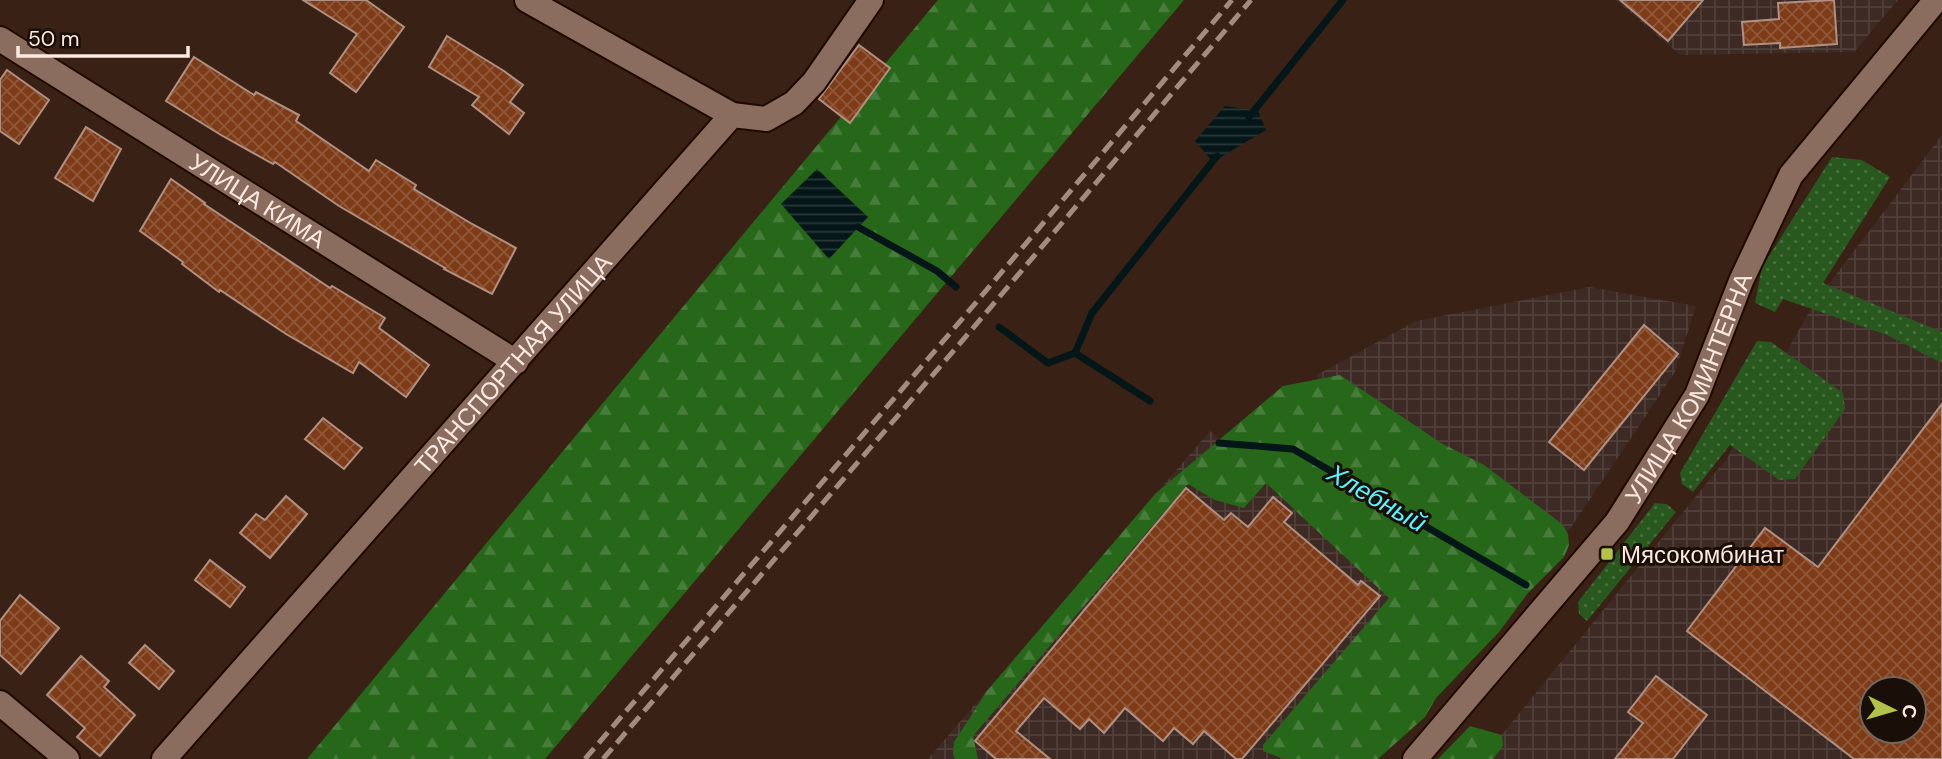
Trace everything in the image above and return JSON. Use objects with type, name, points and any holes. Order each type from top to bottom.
[{"type":"street","points":[[527,0],[732,115],[766,119],[794,103],[814,82],[871,0]]},
{"type":"street","name":"УЛИЦА КОМИНТЕРНА","points":[[1415,759],[1617,522],[1697,395],[1741,281],[1791,175],[1936,0]]},
{"type":"street","name":"УЛИЦА КИМА","points":[[0,39],[516,362]]},
{"type":"street","name":"ТРАНСПОРТНАЯ УЛИЦА","points":[[164,759],[732,115]]},
{"type":"street","points":[[0,703],[67,759]]},
{"type":"shaded area","points":[[1616,0],[1898,0],[1854,52],[1680,55]]},
{"type":"shaded area","points":[[1225,106],[1258,111],[1266,130],[1213,162],[1195,141]]},
{"type":"shaded area","points":[[1942,135],[1942,759],[1482,759],[1727,458],[1813,305]]},
{"type":"shaded area","points":[[817,169],[868,217],[829,259],[781,204]]},
{"type":"shaded area","points":[[1589,287],[1696,306],[1675,372],[1558,547],[1315,376],[1416,321]]},
{"type":"shaded area","points":[[1210,431],[1414,603],[1281,759],[928,759]]},
{"type":"green space","points":[[938,0],[1184,0],[545,759],[307,759]]},
{"type":"green space","points":[[1832,157],[1862,160],[1890,177],[1823,283],[1942,332],[1942,363],[1887,335],[1783,299],[1775,312],[1755,303],[1762,267]]},
{"type":"green space","points":[[1757,341],[1771,342],[1843,393],[1845,409],[1795,479],[1779,480],[1730,445],[1693,492],[1682,484],[1680,473]]},
{"type":"green space","points":[[1340,375],[1441,443],[1484,465],[1562,524],[1568,534],[1569,545],[1564,557],[1528,593],[1499,632],[1436,698],[1425,717],[1378,759],[1283,759],[1263,751],[1263,745],[1389,598],[1266,483],[1244,508],[1215,500],[1188,484],[973,736],[978,759],[955,759],[954,742],[987,691],[1155,494],[1283,386]]},
{"type":"green space","points":[[1655,503],[1667,504],[1676,512],[1587,621],[1579,614],[1578,602]]},
{"type":"green space","points":[[1470,726],[1502,735],[1503,746],[1493,759],[1438,759]]},
{"type":"building","points":[[303,0],[366,0],[404,27],[356,92],[330,73],[357,34]]},
{"type":"building","points":[[1620,0],[1703,0],[1668,41]]},
{"type":"building","points":[[1834,0],[1837,44],[1780,48],[1780,43],[1744,45],[1742,22],[1779,19],[1778,3]]},
{"type":"building","points":[[447,36],[523,85],[510,102],[524,113],[509,134],[472,105],[479,97],[429,67]]},
{"type":"building","points":[[859,45],[890,68],[850,123],[819,99]]},
{"type":"building","points":[[194,57],[254,95],[256,92],[299,115],[296,121],[369,171],[376,160],[416,185],[414,189],[516,248],[492,294],[444,269],[339,206],[275,162],[273,164],[221,135],[166,101]]},
{"type":"building","points":[[7,70],[49,100],[19,144],[0,131],[0,80]]},
{"type":"building","points":[[86,127],[121,149],[93,201],[55,178]]},
{"type":"building","points":[[171,179],[330,288],[332,286],[385,318],[379,328],[429,365],[406,397],[359,362],[353,373],[286,334],[220,290],[219,292],[140,231]]},
{"type":"building","points":[[1644,325],[1678,354],[1584,470],[1549,442]]},
{"type":"building","points":[[1942,404],[1942,759],[1854,759],[1687,631],[1765,528],[1818,567]]},
{"type":"building","points":[[323,418],[362,448],[344,469],[305,439]]},
{"type":"building","points":[[1186,488],[1224,520],[1231,513],[1248,527],[1273,497],[1292,513],[1284,522],[1358,585],[1361,581],[1380,596],[1242,759],[1236,759],[1204,731],[1193,744],[1174,728],[1163,741],[1125,708],[1104,733],[1089,719],[1080,729],[1044,698],[1016,731],[1050,759],[996,759],[975,741]]},
{"type":"building","points":[[286,496],[307,514],[270,558],[240,533],[256,514],[265,520]]},
{"type":"building","points":[[210,560],[245,587],[230,607],[195,580]]},
{"type":"building","points":[[20,595],[59,628],[21,674],[0,655],[0,621]]},
{"type":"building","points":[[145,645],[174,671],[159,689],[129,663]]},
{"type":"building","points":[[81,656],[109,681],[104,687],[135,715],[100,756],[77,737],[85,728],[47,695]]},
{"type":"building","points":[[1656,676],[1707,715],[1673,759],[1615,759],[1643,723],[1628,712]]},
{"type":"waterway","points":[[1249,117],[1343,0]]},
{"type":"waterway","points":[[1075,353],[1092,313],[1217,156]]},
{"type":"waterway","name":"Хлебный","points":[[858,227],[937,271],[956,287]]},
{"type":"waterway","name":"Хлебный","points":[[999,327],[1048,363],[1075,353],[1150,401]]},
{"type":"waterway","name":"Хлебный","points":[[1219,443],[1293,449],[1526,585]]},
{"type":"railway","points":[[585,759],[1232,0]]},
{"type":"railway","points":[[603,759],[1251,0]]},
{"type":"place","name":"Мясокомбинат","points":[[1607,554]]}]
